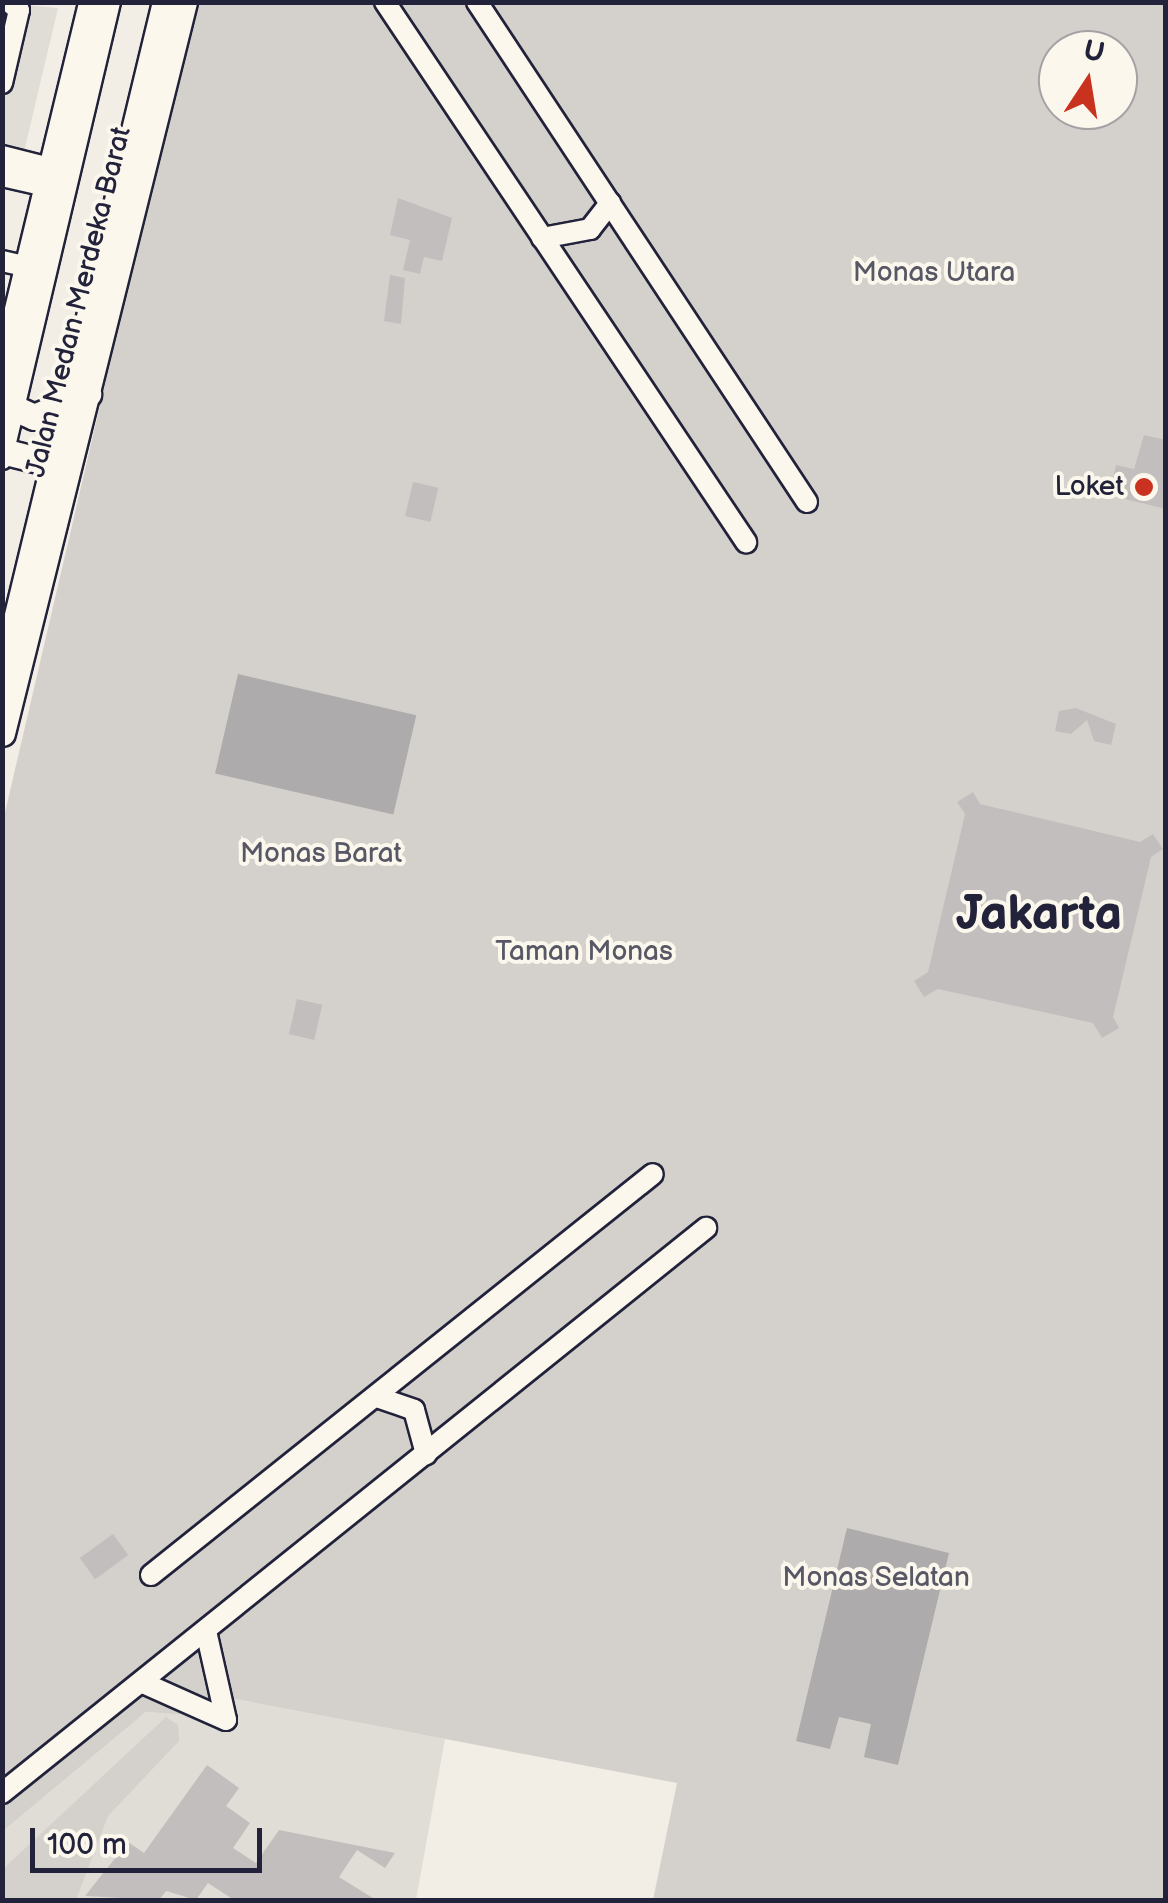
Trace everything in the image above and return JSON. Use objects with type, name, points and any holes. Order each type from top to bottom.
[{"type":"main road","name":"Jalan Medan Merdeka Barat","points":[[4,355],[15,264],[48,177],[90,2]]},
{"type":"main road","name":"Jalan Medan Merdeka Barat","points":[[2,733],[59,503],[77,402],[184,2]]},
{"type":"main road","points":[[2,383],[14,408],[39,417],[77,402]]},
{"type":"main road","points":[[3,453],[38,454],[52,472],[59,503]]},
{"type":"street","points":[[2,83],[19,10],[10,2]]},
{"type":"street","points":[[3,453],[110,2]]},
{"type":"street","points":[[2,669],[52,472],[77,402],[163,2]]},
{"type":"street","points":[[386,2],[746,542]]},
{"type":"street","points":[[477,2],[807,502]]},
{"type":"street","points":[[2,156],[48,177]]},
{"type":"street","points":[[2,176],[48,177]]},
{"type":"street","points":[[542,238],[590,229],[610,203]]},
{"type":"street","points":[[151,1575],[653,1174]]},
{"type":"street","points":[[2,1793],[706,1228]]},
{"type":"street","points":[[377,1397],[414,1410],[426,1454]]},
{"type":"street","points":[[141,1682],[226,1720],[206,1631]]},
{"type":"shaded area","points":[[3,3],[58,8],[19,173],[3,169]]},
{"type":"shaded area","points":[[238,674],[416,715],[393,815],[215,773]]},
{"type":"shaded area","points":[[847,1528],[949,1553],[898,1765],[864,1757],[871,1724],[839,1717],[830,1749],[796,1741]]},
{"type":"shaded area","points":[[229,1698],[445,1739],[416,1900],[3,1900],[3,1831],[146,1712],[199,1716]]},
{"type":"green space","name":"Taman Monas","points":[[194,3],[1165,3],[1165,1900],[653,1900],[677,1783],[229,1698],[200,1716],[146,1712],[3,1831],[3,821]]},
{"type":"green space","points":[[166,1717],[178,1725],[179,1741],[108,1816],[76,1900],[3,1900],[3,1869]]},
{"type":"building","points":[[398,198],[452,218],[442,261],[424,257],[420,274],[403,270],[410,240],[390,235]]},
{"type":"building","points":[[390,275],[405,278],[401,324],[384,321]]},
{"type":"building","points":[[1144,435],[1166,440],[1166,509],[1109,495],[1116,465],[1134,469]]},
{"type":"building","points":[[413,482],[438,488],[430,522],[405,516]]},
{"type":"building","points":[[1076,708],[1116,724],[1111,745],[1094,741],[1087,720],[1071,734],[1055,731],[1059,711]]},
{"type":"building","points":[[973,792],[980,804],[1140,842],[1153,834],[1163,849],[1151,857],[1113,1017],[1119,1028],[1102,1038],[1093,1023],[938,989],[924,997],[914,981],[928,972],[965,814],[957,802]]},
{"type":"building","points":[[297,999],[322,1005],[314,1040],[289,1034]]},
{"type":"building","points":[[113,1534],[128,1555],[95,1579],[80,1558]]},
{"type":"building","points":[[207,1765],[239,1788],[226,1806],[250,1823],[233,1848],[256,1863],[279,1830],[395,1853],[385,1868],[357,1850],[339,1877],[376,1900],[234,1900],[208,1883],[196,1900],[166,1891],[159,1900],[85,1896],[128,1842],[144,1853]]},
{"type":"place","name":"Loket","points":[[1144,487]]},
{"type":"district","name":"Jakarta","points":[[1039,915]]},
{"type":"park label","name":"Monas Utara","points":[[934,273]]},
{"type":"park label","name":"Monas Barat","points":[[321,854]]},
{"type":"park label","name":"Monas Selatan","points":[[876,1578]]}]
